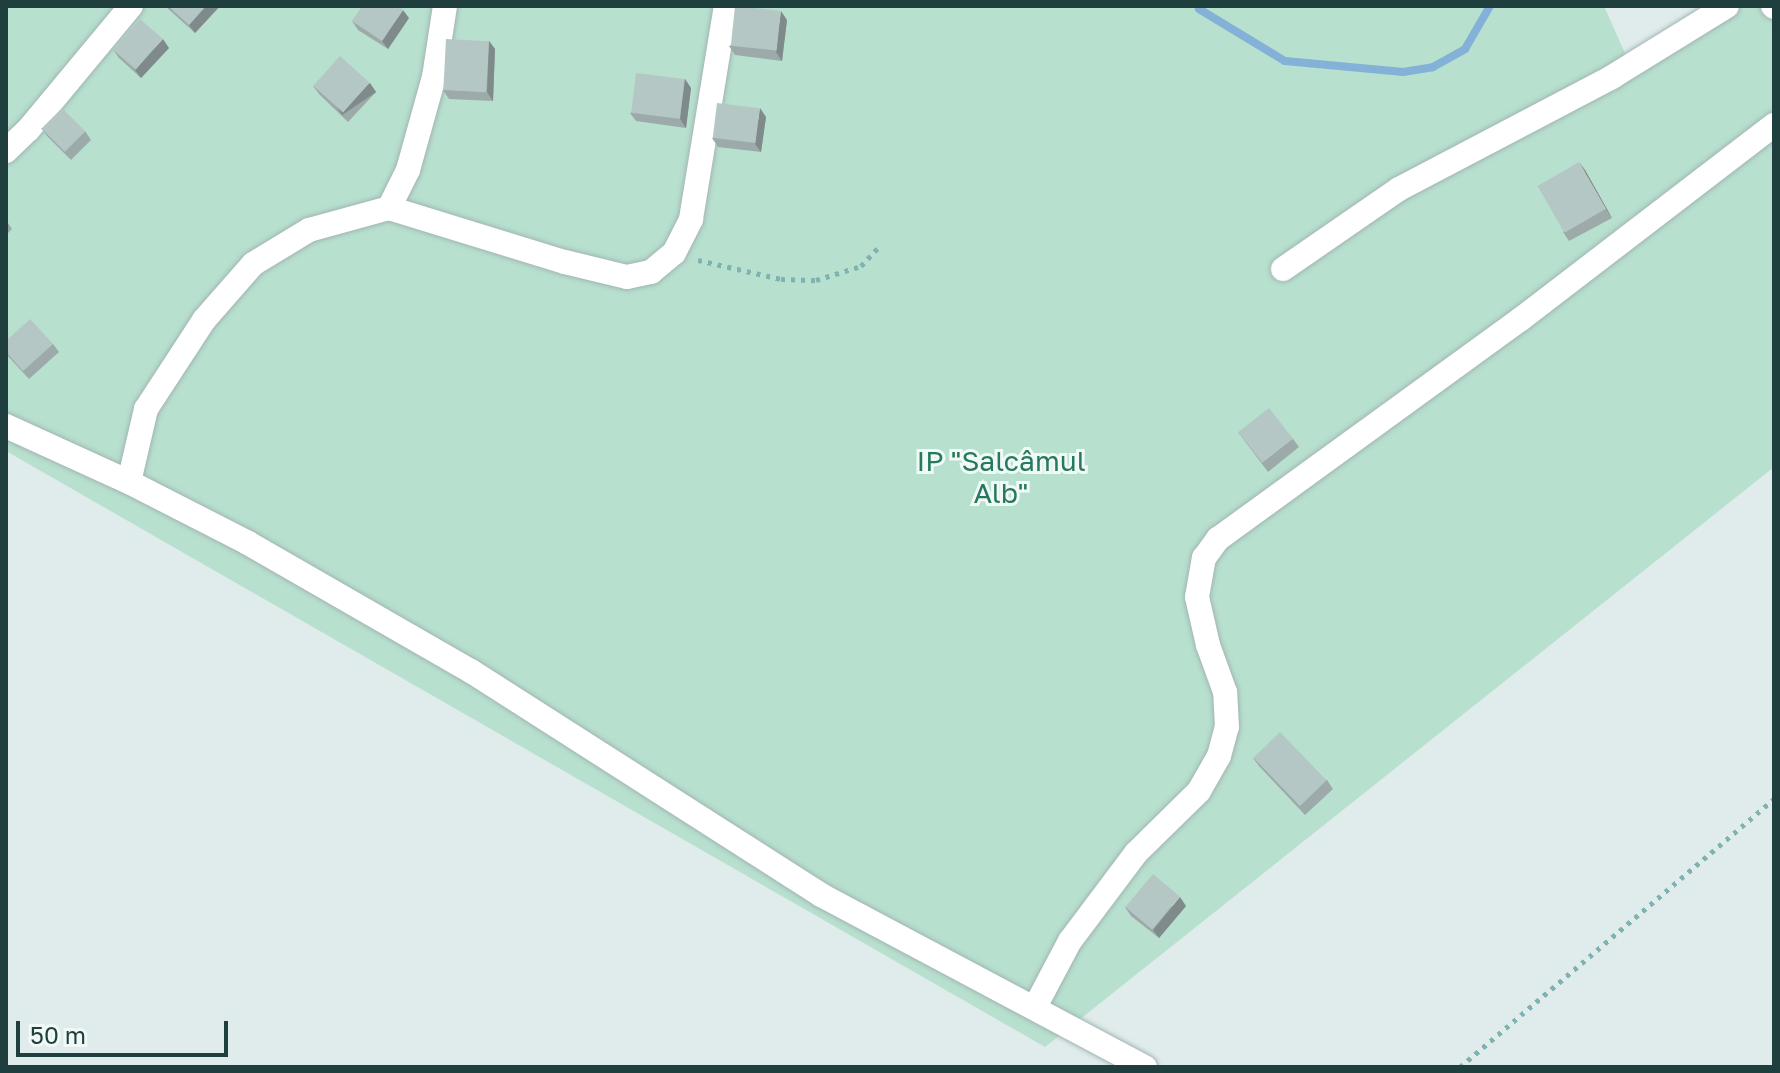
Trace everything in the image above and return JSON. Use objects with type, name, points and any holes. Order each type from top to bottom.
[{"type":"street","points":[[6,151],[28,130],[131,6]]},
{"type":"street","points":[[389,208],[408,170],[416,144],[434,77],[445,6]]},
{"type":"street","points":[[129,482],[146,409],[204,320],[253,264],[309,230],[389,208],[472,236],[627,277],[651,272],[674,253],[691,219],[726,6]]},
{"type":"street","points":[[1283,269],[1399,189],[1612,77],[1727,6]]},
{"type":"street","points":[[1035,1007],[1070,941],[1136,853],[1199,791],[1219,756],[1227,727],[1225,692],[1208,645],[1197,597],[1204,558],[1218,539],[1521,319],[1774,125]]},
{"type":"street","points":[[6,426],[129,482],[248,543],[471,671],[821,895],[1145,1067]]},
{"type":"path","points":[[674,253],[781,279],[816,280],[861,266],[879,247]]},
{"type":"path","points":[[1460,1067],[1774,799]]},
{"type":"green space","name":"IP \"Salcâmul Alb\"","points":[[6,6],[1604,6],[1628,60],[1711,6],[1774,6],[1774,467],[1045,1047],[6,451]]},
{"type":"building","points":[[168,6],[206,6],[189,25]]},
{"type":"building","points":[[362,6],[397,6],[403,10],[382,41],[352,21]]},
{"type":"building","points":[[735,6],[781,11],[777,51],[731,46]]},
{"type":"building","points":[[140,19],[163,39],[136,70],[113,50]]},
{"type":"building","points":[[446,39],[489,41],[486,92],[443,90]]},
{"type":"building","points":[[340,56],[370,83],[343,112],[313,86]]},
{"type":"building","points":[[636,73],[685,79],[680,119],[631,113]]},
{"type":"building","points":[[717,103],[760,108],[755,143],[713,138]]},
{"type":"building","points":[[62,108],[85,131],[65,152],[41,129]]},
{"type":"building","points":[[1579,162],[1606,209],[1564,233],[1537,186]]},
{"type":"building","points":[[30,319],[53,344],[23,371],[6,352],[6,341]]},
{"type":"building","points":[[1269,408],[1293,439],[1262,463],[1238,432]]},
{"type":"building","points":[[1280,732],[1327,780],[1300,806],[1253,758]]},
{"type":"building","points":[[1153,874],[1180,896],[1152,929],[1125,907]]},
{"type":"waterway","points":[[1199,9],[1285,61],[1403,72],[1433,67],[1465,49],[1490,6]]}]
